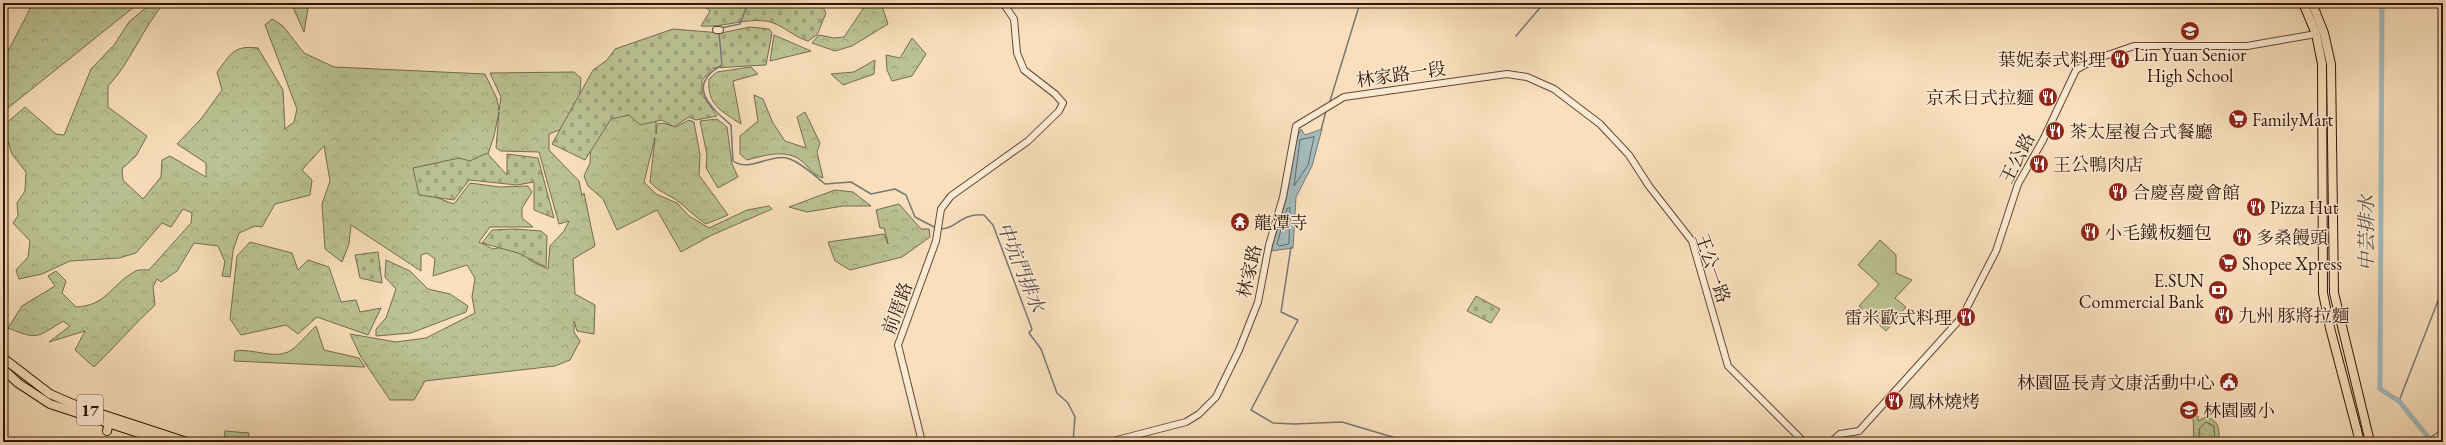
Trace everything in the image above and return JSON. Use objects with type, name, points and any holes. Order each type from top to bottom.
[{"type":"main road","points":[[2303,3],[2316,34],[2322,64],[2323,294],[2330,328],[2360,442]]},
{"type":"main road","points":[[2312,3],[2324,33],[2331,64],[2334,293],[2370,442]]},
{"type":"main road","name":"17","points":[[4,356],[50,394],[80,407],[187,442]]},
{"type":"main road","name":"17","points":[[3,369],[18,383],[50,404],[108,427],[166,442]]},
{"type":"street","name":"前厝路","points":[[922,442],[898,345],[924,278],[938,232],[941,209],[951,196],[1028,141],[1059,110],[1063,103],[1055,94],[1024,70],[1017,53],[1014,19],[1003,3]]},
{"type":"street","name":"王公路","points":[[1831,442],[1840,434],[1859,431],[1962,316],[1996,251],[2018,184],[2043,140],[2076,70],[2093,60],[2134,46],[2246,46],[2316,34]]},
{"type":"street","name":"林家路一段","points":[[1296,126],[1344,97],[1507,74],[1518,75]]},
{"type":"street","name":"王公一路","points":[[1518,75],[1554,89],[1600,124],[1629,154],[1649,186],[1692,241],[1728,366],[1804,442]]},
{"type":"street","name":"林家路","points":[[1109,442],[1186,422],[1199,414],[1216,397],[1239,350],[1258,302],[1269,245],[1283,197],[1296,126]]},
{"type":"street","points":[[2431,440],[2443,433]]},
{"type":"green space","points":[[33,3],[139,3],[3,112],[3,61]]},
{"type":"green space","points":[[151,3],[164,3],[156,13],[123,67],[108,86],[108,107],[147,136],[136,156],[122,169],[123,180],[143,199],[161,177],[162,160],[170,156],[206,177],[206,163],[177,144],[201,119],[222,90],[217,72],[233,52],[243,48],[258,48],[283,90],[285,129],[294,122],[297,109],[265,25],[272,19],[283,26],[304,53],[334,67],[485,74],[497,99],[499,111],[501,97],[490,73],[574,72],[581,78],[578,123],[549,134],[549,150],[579,181],[582,196],[584,193],[595,246],[573,259],[575,294],[595,305],[594,334],[577,331],[574,321],[574,332],[580,341],[570,360],[555,366],[425,381],[414,400],[390,400],[361,357],[350,334],[396,342],[426,338],[475,313],[472,297],[475,278],[467,265],[433,276],[435,259],[427,253],[421,255],[421,271],[351,225],[349,244],[342,262],[325,249],[322,204],[330,181],[324,146],[302,170],[312,180],[310,195],[275,204],[262,227],[255,226],[239,233],[233,251],[230,277],[222,276],[225,262],[218,246],[194,243],[177,271],[161,282],[157,279],[153,287],[155,305],[94,367],[75,350],[85,331],[49,342],[70,326],[63,321],[42,334],[31,336],[8,328],[22,306],[55,286],[48,276],[56,271],[66,281],[62,293],[76,307],[86,306],[108,294],[126,277],[135,271],[149,270],[191,223],[192,213],[183,209],[171,227],[162,223],[136,253],[119,258],[70,261],[42,274],[19,279],[16,270],[28,257],[30,241],[13,223],[18,216],[17,203],[25,191],[26,172],[12,154],[3,126],[25,107],[56,134],[64,135],[91,69],[114,45],[129,22]],"holes":[[[499,112],[496,148],[501,151],[539,152],[559,224],[569,221],[564,231],[550,246],[548,269],[529,260],[528,253],[507,246],[493,249],[479,242],[490,227],[533,227],[522,218],[522,208],[532,192],[528,186],[500,187],[470,183],[454,204],[427,194],[485,163],[494,136]]]},
{"type":"green space","points":[[291,3],[309,3],[304,32]]},
{"type":"green space","points":[[701,3],[821,3],[826,13],[817,35],[808,41],[777,24],[766,21],[758,20],[717,26],[701,26],[710,11]]},
{"type":"green space","points":[[865,6],[882,6],[888,24],[852,46],[835,51],[812,43],[819,35],[834,38],[844,37]]},
{"type":"green space","points":[[750,27],[769,29],[772,33],[766,65],[713,68],[702,80],[702,94],[717,116],[696,120],[689,117],[674,127],[662,120],[640,125],[629,115],[611,119],[585,160],[552,144],[593,70],[607,60],[615,49],[673,29],[721,33]]},
{"type":"green space","points":[[774,35],[811,51],[770,61]]},
{"type":"green space","points":[[912,38],[926,54],[912,76],[892,81],[887,70],[886,55],[900,58]]},
{"type":"green space","points":[[875,60],[874,74],[843,85],[831,74],[854,72]]},
{"type":"green space","points":[[751,67],[758,74],[733,81],[741,124],[722,111],[713,101],[710,95],[709,79],[717,72]]},
{"type":"green space","points":[[754,95],[763,99],[773,123],[785,141],[806,148],[797,117],[805,112],[820,143],[817,152],[823,178],[816,175],[799,159],[787,154],[773,154],[747,160],[740,154],[740,136],[758,121]]},
{"type":"green space","points":[[656,112],[656,134],[657,124],[663,123],[676,127],[689,120],[694,122],[700,155],[699,175],[728,215],[706,224],[679,202],[660,191],[650,182],[655,138],[644,182],[656,194],[677,203],[689,216],[709,228],[747,210],[769,206],[772,209],[712,235],[681,252],[657,210],[617,230],[603,199],[588,186],[584,176],[590,163],[592,113]]},
{"type":"green space","points":[[717,119],[727,127],[732,164],[738,177],[718,188],[706,168],[707,155],[700,121]]},
{"type":"green space","points":[[487,153],[507,175],[507,154],[538,158],[554,218],[534,210],[534,182],[517,185],[469,180],[454,200],[419,195],[413,168],[459,158],[470,161]]},
{"type":"green space","points":[[835,190],[853,192],[871,206],[843,206],[807,212],[789,207]]},
{"type":"green space","points":[[899,204],[921,229],[929,229],[930,237],[902,257],[850,270],[835,261],[828,242],[884,234],[888,244],[884,228],[880,228],[876,210]]},
{"type":"green space","points":[[515,229],[541,231],[547,236],[546,267],[518,253],[482,243],[492,230]]},
{"type":"green space","points":[[1880,240],[1896,255],[1896,273],[1912,280],[1895,298],[1906,307],[1886,331],[1859,306],[1879,284],[1858,265]]},
{"type":"green space","points":[[250,242],[292,253],[298,270],[308,260],[329,267],[341,302],[356,300],[360,312],[381,308],[368,335],[317,317],[298,334],[286,325],[241,335],[230,319],[237,256]]},
{"type":"green space","points":[[378,252],[382,283],[360,278],[355,255]]},
{"type":"green space","points":[[386,260],[410,271],[428,289],[450,294],[468,306],[466,312],[411,333],[376,336],[376,329],[386,318],[396,289],[385,277]]},
{"type":"green space","points":[[1476,296],[1500,309],[1491,323],[1467,311]]},
{"type":"green space","points":[[316,326],[324,350],[359,358],[365,367],[234,361],[235,351],[242,350],[269,354],[282,354],[288,352],[292,350]]},
{"type":"green space","points":[[2193,416],[2198,416],[2198,421],[2206,417],[2216,423],[2219,429],[2219,442],[2215,442],[2214,426],[2206,422],[2199,429],[2199,442],[2194,442]]},
{"type":"green space","points":[[2206,422],[2214,426],[2215,442],[2199,442],[2199,429]]},
{"type":"green space","points":[[225,431],[249,433],[248,442],[224,442]]},
{"type":"water","points":[[1301,129],[1305,135],[1322,129],[1312,166],[1296,197],[1293,248],[1271,251],[1286,199],[1296,139]]},
{"type":"waterway","name":"中坑門排水","points":[[721,28],[740,24],[748,3]]},
{"type":"waterway","points":[[1330,101],[1360,3]]},
{"type":"waterway","points":[[1516,36],[1544,3]]},
{"type":"waterway","name":"中芸排水","points":[[2382,3],[2380,389],[2399,401],[2432,442]]},
{"type":"waterway","name":"中坑門排水","points":[[719,32],[722,65],[711,73],[705,80],[703,88],[709,103],[731,125],[733,161],[747,165],[775,158],[790,159],[809,170],[825,184],[851,182],[871,194],[895,189],[906,195],[915,217],[936,228]]},
{"type":"waterway","points":[[1321,130],[1326,111]]},
{"type":"waterway","name":"中坑門排水","points":[[940,229],[951,227],[969,216],[976,215],[984,215],[993,225],[1032,329],[1029,333],[1041,349],[1057,393],[1068,403],[1075,417],[1073,442]]},
{"type":"waterway","points":[[1291,247],[1281,312],[1298,320],[1251,410],[1273,423],[1294,424],[1342,422],[1396,438],[1399,442]]},
{"type":"waterway","points":[[2399,401],[2443,288]]},
{"type":"place","name":"Lin Yuan Senior High School","points":[[2190,31]]},
{"type":"place","name":"葉妮泰式料理","points":[[2120,59]]},
{"type":"place","name":"京禾日式拉麵","points":[[2048,97]]},
{"type":"place","name":"FamilyMart","points":[[2238,119]]},
{"type":"place","name":"茶太屋複合式餐廳","points":[[2055,131]]},
{"type":"place","name":"王公鴨肉店","points":[[2039,164]]},
{"type":"place","name":"合慶喜慶會館","points":[[2118,192]]},
{"type":"place","name":"Pizza Hut","points":[[2256,207]]},
{"type":"place","name":"龍潭寺","points":[[1240,222]]},
{"type":"place","name":"小毛鐵板麵包","points":[[2090,232]]},
{"type":"place","name":"多桑饅頭","points":[[2242,237]]},
{"type":"place","name":"Shopee Xpress","points":[[2228,263]]},
{"type":"place","name":"E.SUN Commercial Bank","points":[[2218,290]]},
{"type":"place","name":"九州 豚將拉麵","points":[[2224,315]]},
{"type":"place","name":"雷米歐式料理","points":[[1966,317]]},
{"type":"place","name":"林園區長青文康活動中心","points":[[2229,382]]},
{"type":"place","name":"鳳林燒烤","points":[[1894,401]]},
{"type":"place","name":"林園國小","points":[[2189,410]]}]
